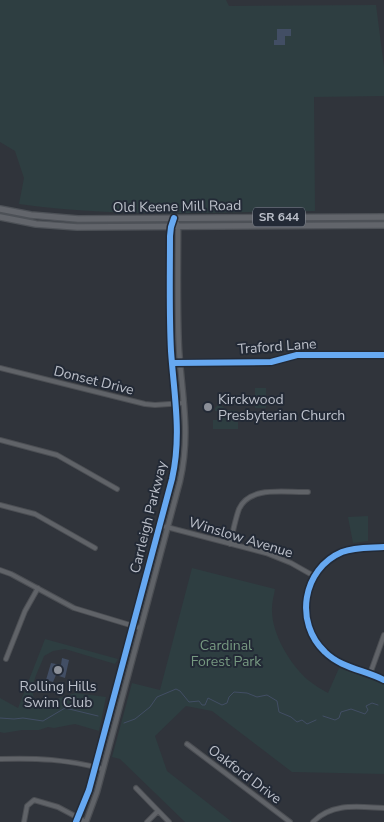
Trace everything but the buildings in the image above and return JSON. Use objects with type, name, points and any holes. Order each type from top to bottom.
[{"type":"main road","name":"Old Keene Mill Road","points":[[0,209],[31,215],[78,219],[384,217]]},
{"type":"main road","name":"Old Keene Mill Road","points":[[0,217],[33,223],[70,226],[383,225]]},
{"type":"street","name":"Carrleigh Parkway","points":[[86,822],[103,769],[180,481],[185,454],[186,428],[178,320],[178,226],[174,218]]},
{"type":"street","name":"Carrleigh Parkway","points":[[78,820],[95,767],[177,453],[178,428],[170,321],[171,226],[174,218]]},
{"type":"street","name":"Traford Lane","points":[[172,362],[262,362],[276,361],[297,355],[384,355]]},
{"type":"street","name":"Donset Drive","points":[[0,368],[145,404],[184,403]]},
{"type":"street","points":[[0,440],[57,455],[117,489]]},
{"type":"street","points":[[230,544],[240,508],[249,497],[261,493],[308,492]]},
{"type":"street","points":[[0,505],[35,514],[95,548]]},
{"type":"street","name":"Winslow Avenue","points":[[160,524],[281,558],[314,576]]},
{"type":"street","points":[[384,547],[361,548],[342,552],[327,562],[314,576],[308,592],[306,607],[308,623],[314,638],[323,650],[334,660],[384,680]]},
{"type":"street","points":[[0,570],[82,612],[140,628]]},
{"type":"street","points":[[6,659],[25,611],[38,588]]},
{"type":"street","points":[[370,674],[384,635]]},
{"type":"street","name":"Oakford Drive","points":[[187,744],[290,822]]},
{"type":"street","points":[[0,759],[52,758],[103,769]]},
{"type":"street","points":[[136,788],[169,822]]},
{"type":"street","points":[[24,822],[27,806],[34,800],[58,807],[78,820],[86,822]]},
{"type":"street","points":[[313,822],[325,812],[339,808],[384,808]]},
{"type":"street","points":[[147,822],[158,811]]},
{"type":"green space","points":[[0,0],[226,0],[229,6],[376,5],[384,67],[384,96],[314,97],[315,211],[130,213],[19,204],[24,178],[15,151],[0,142]]},
{"type":"green space","points":[[255,388],[266,388],[266,408],[255,408]]},
{"type":"green space","points":[[219,404],[227,410],[238,411],[238,429],[213,429],[213,420],[219,420],[219,411],[215,411],[215,408]]},
{"type":"green space","points":[[368,516],[368,541],[353,543],[348,517]]},
{"type":"green space","name":"Cardinal Forest Park","points":[[192,568],[275,589],[272,606],[278,638],[288,657],[301,673],[328,693],[339,668],[384,684],[384,774],[292,772],[212,711],[186,706],[155,736],[167,771],[232,822],[185,822],[120,759],[112,757],[132,683],[160,690]]},
{"type":"green space","points":[[45,639],[118,659],[115,664],[65,649],[53,651],[44,656],[34,681],[33,694],[38,705],[75,693],[106,697],[99,731],[75,724],[39,730],[0,732],[0,698],[18,708]]},
{"type":"water","points":[[277,29],[291,29],[291,36],[285,36],[285,45],[274,45],[274,40],[277,40]]},
{"type":"water","points":[[62,658],[69,660],[65,678],[56,675],[53,682],[46,680],[51,663],[61,665]]},
{"type":"waterway","points":[[124,723],[135,719],[150,707],[157,697],[176,689],[189,702],[199,701],[202,705],[205,705],[208,698],[222,705],[227,703],[229,697],[234,692],[247,693],[257,697],[267,695],[277,701],[279,712],[297,722],[302,720],[307,724],[316,720]]},
{"type":"waterway","points":[[323,716],[335,720],[339,718],[341,712],[351,709],[365,714],[368,710],[366,706],[372,703],[378,705]]},
{"type":"waterway","points":[[0,718],[23,718],[43,721],[65,708],[98,716]]},
{"type":"cycle path","points":[[76,822],[89,790],[175,463],[177,431],[170,308],[170,236],[174,218]]},
{"type":"cycle path","points":[[172,363],[271,362],[297,355],[384,355]]},
{"type":"cycle path","points":[[384,547],[347,550],[329,560],[318,571],[311,583],[307,597],[306,612],[309,627],[315,640],[325,652],[338,662],[384,680]]},
{"type":"place","name":"Kirckwood Presbyterian Church","points":[[208,407]]},
{"type":"place","name":"Rolling Hills Swim Club","points":[[58,670]]}]
